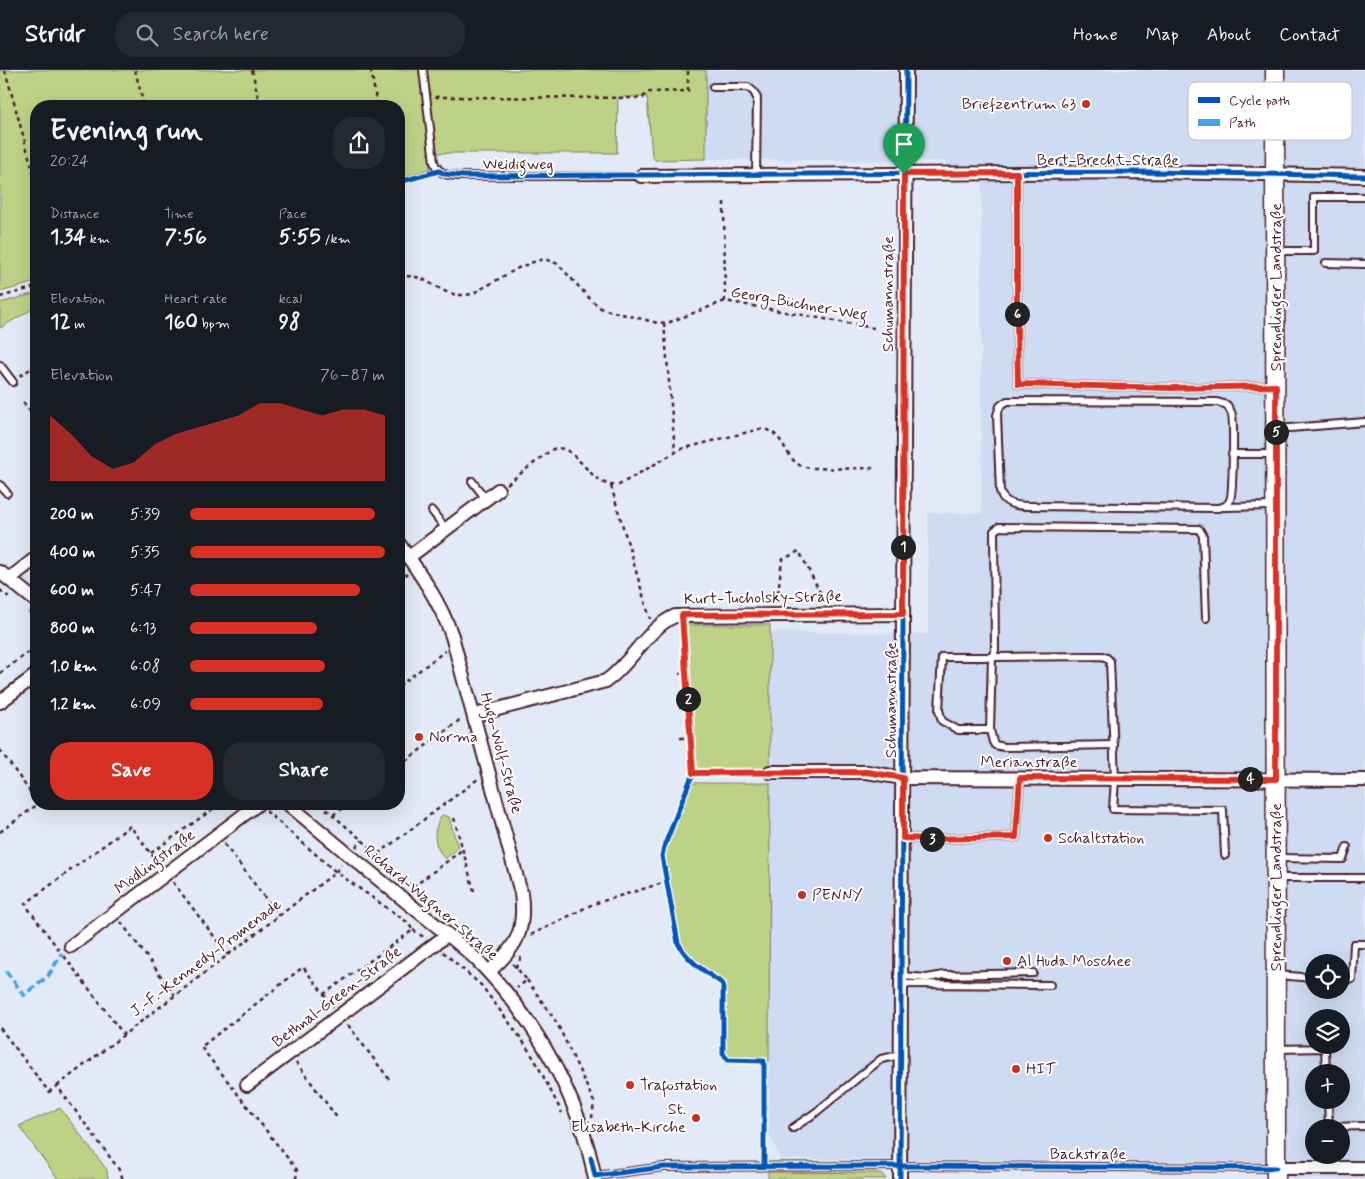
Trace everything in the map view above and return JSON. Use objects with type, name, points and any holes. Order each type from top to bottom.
[{"type":"main road","name":"Sprendlinger Landstraße","points":[[1276,140],[1276,1174]]},
{"type":"street","name":"Schumannstraße","points":[[900,1179],[906,70]]},
{"type":"street","name":"Bert-Brecht-Straße","points":[[641,176],[1152,172],[1276,176]]},
{"type":"street","points":[[1276,176],[1365,176]]},
{"type":"street","points":[[409,557],[498,490]]},
{"type":"street","name":"Hugo-Wolf-Straße","points":[[405,552],[436,600],[448,624],[521,893],[523,908],[521,926],[515,942],[506,956],[489,972]]},
{"type":"street","points":[[30,561],[5,576],[30,596]]},
{"type":"street","name":"Kurt-Tucholsky-Straße","points":[[474,716],[606,681],[618,671],[666,619],[682,615],[903,614]]},
{"type":"street","points":[[0,702],[30,680]]},
{"type":"street","name":"Merianstraße","points":[[770,772],[867,772],[903,778],[1365,780]]},
{"type":"street","name":"Mödlingstraße","points":[[71,946],[250,810]]},
{"type":"street","name":"Richard-Wagner-Straße","points":[[295,810],[471,954],[489,972],[522,1014],[549,1056],[575,1112],[587,1146],[595,1178]]},
{"type":"street","name":"Bethnal-Green-Straße","points":[[247,1085],[447,935]]},
{"type":"street","name":"Backstraße","points":[[1276,1174],[1365,1168]]},
{"type":"lane","points":[[423,70],[434,162],[439,171]]},
{"type":"lane","points":[[714,87],[748,87],[757,98],[756,175]]},
{"type":"lane","name":"Weidigweg","points":[[439,171],[445,174],[464,176],[641,176]]},
{"type":"lane","points":[[1017,173],[1018,384],[1171,388],[1276,386]]},
{"type":"lane","points":[[1276,251],[1314,251],[1314,197],[1365,197]]},
{"type":"lane","points":[[1326,263],[1365,264]]},
{"type":"lane","points":[[0,365],[13,382]]},
{"type":"lane","points":[[1223,507],[1230,502],[1231,498],[1232,415],[1227,405],[1221,402],[1015,401],[1002,403],[998,410],[1000,491],[1001,496],[1009,503],[1029,506],[1223,507],[1276,506]]},
{"type":"lane","points":[[1276,430],[1365,422]]},
{"type":"lane","points":[[1232,454],[1276,454]]},
{"type":"lane","points":[[472,481],[486,499]]},
{"type":"lane","points":[[0,485],[6,494]]},
{"type":"lane","points":[[432,510],[446,529]]},
{"type":"lane","points":[[1114,745],[1004,747],[995,745],[993,742],[990,730],[992,657],[995,650],[994,532],[999,527],[1199,528],[1203,536],[1206,618]]},
{"type":"lane","points":[[990,730],[958,730],[942,721],[940,710],[942,657],[1102,656],[1107,658],[1110,661],[1114,745],[1115,778],[1113,809],[1223,810],[1225,855]]},
{"type":"lane","points":[[903,838],[1016,837],[1020,778]]},
{"type":"lane","points":[[1276,858],[1343,859],[1347,848]]},
{"type":"lane","points":[[1276,878],[1363,878]]},
{"type":"lane","points":[[1350,979],[1352,979],[1354,944],[1365,944]]},
{"type":"lane","points":[[902,980],[944,975],[1033,973]]},
{"type":"lane","points":[[1276,975],[1305,977]]},
{"type":"lane","points":[[902,980],[1050,985]]},
{"type":"lane","points":[[1276,1049],[1325,1048],[1326,1064]]},
{"type":"lane","points":[[793,1128],[815,1113],[881,1059],[901,1055]]},
{"type":"lane","points":[[1328,1109],[1329,1127],[1365,1126]]},
{"type":"lane","name":"Backstraße","points":[[595,1178],[656,1167],[900,1166],[1276,1174]]},
{"type":"path","points":[[5,70],[30,160]]},
{"type":"path","points":[[136,70],[143,100]]},
{"type":"path","points":[[252,70],[259,100]]},
{"type":"path","points":[[372,70],[376,100]]},
{"type":"path","points":[[426,97],[643,98],[649,92],[688,91],[688,70]]},
{"type":"path","points":[[405,180],[439,171]]},
{"type":"path","points":[[724,202],[725,301]]},
{"type":"path","points":[[405,276],[411,275],[448,293],[464,296],[474,293],[529,263],[549,260],[561,266],[592,301],[602,309],[664,323],[675,452]]},
{"type":"path","points":[[0,297],[30,289]]},
{"type":"path","points":[[13,382],[30,369]]},
{"type":"path","points":[[23,402],[30,411]]},
{"type":"path","points":[[498,490],[551,450],[559,447],[567,450],[601,483],[611,486],[624,484],[675,452],[698,444],[765,429],[777,435],[794,460],[806,467],[875,468]]},
{"type":"path","points":[[611,486],[653,632]]},
{"type":"path","points":[[778,592],[782,560],[800,550],[820,592]]},
{"type":"path","points":[[405,681],[454,644]]},
{"type":"path","points":[[0,673],[30,651]]},
{"type":"path","points":[[686,664],[687,682]]},
{"type":"path","points":[[679,674],[686,673]]},
{"type":"path","points":[[688,698],[689,714]]},
{"type":"path","points":[[679,707],[688,706]]},
{"type":"path","points":[[405,761],[461,719],[474,716]]},
{"type":"path","points":[[690,730],[692,747]]},
{"type":"path","points":[[680,738],[691,738]]},
{"type":"path","points":[[0,750],[30,792]]},
{"type":"path","points":[[693,766],[693,775],[770,772]]},
{"type":"path","points":[[378,854],[489,770]]},
{"type":"path","points":[[0,832],[30,810]]},
{"type":"path","points":[[151,854],[212,810]]},
{"type":"path","points":[[265,810],[336,872],[407,922],[413,930],[434,944],[481,985],[520,1036],[535,1060],[562,1113]]},
{"type":"path","points":[[327,810],[413,887],[463,850]]},
{"type":"path","points":[[333,815],[340,810]]},
{"type":"path","points":[[454,818],[474,891]]},
{"type":"path","points":[[217,835],[279,916]]},
{"type":"path","points":[[665,873],[668,890]]},
{"type":"path","points":[[527,943],[531,935],[593,904],[666,882]]},
{"type":"path","points":[[114,913],[175,995]]},
{"type":"path","points":[[324,994],[413,930]]},
{"type":"path","points":[[516,968],[524,951]]},
{"type":"path","points":[[527,980],[557,1023],[594,1102],[592,1121]]},
{"type":"path","points":[[0,1029],[49,1092],[57,1086],[118,1168],[123,1179]]},
{"type":"path","points":[[289,1054],[338,1120]]},
{"type":"shaded area","points":[[706,70],[1365,70],[1365,1179],[1292,1179],[1292,1162],[781,1159],[769,1135],[770,632],[928,634],[928,513],[982,513],[982,181],[945,181],[945,161],[706,159]]},
{"type":"green space","points":[[0,70],[706,70],[706,159],[655,160],[652,156],[647,97],[618,97],[617,153],[429,153],[430,169],[405,176],[405,100],[30,100],[30,284],[0,292]]},
{"type":"green space","points":[[30,295],[30,310],[0,328],[0,303]]},
{"type":"green space","points":[[683,625],[770,625],[770,772],[693,773]]},
{"type":"green space","points":[[690,783],[770,783],[769,1061],[728,1060],[723,1054],[723,984],[684,955],[675,937],[662,856]]},
{"type":"green space","points":[[442,815],[449,817],[458,848],[445,859],[438,848],[435,837],[435,832]]},
{"type":"green space","points":[[60,1108],[107,1170],[108,1179],[58,1179],[19,1126]]},
{"type":"green space","points":[[768,1172],[881,1173],[886,1179],[768,1179]]},
{"type":"marked path","points":[[6,971],[24,995],[48,976],[62,953]]},
{"type":"cycle path","points":[[900,1179],[906,70]]},
{"type":"cycle path","points":[[405,180],[439,171],[445,174],[464,176],[1153,172],[1365,176]]},
{"type":"cycle path","points":[[682,615],[693,773],[662,856],[678,943],[692,961],[723,984],[723,1054],[728,1060],[764,1061],[764,1166]]},
{"type":"cycle path","points":[[591,1158],[595,1176],[664,1167],[1276,1168]]},
{"type":"place","name":"Briefzentrum 63","points":[[1086,104]]},
{"type":"place","name":"Norma","points":[[419,737]]},
{"type":"place","name":"Schaltstation","points":[[1048,838]]},
{"type":"place","name":"PENNY","points":[[802,895]]},
{"type":"place","name":"Al Huda Moschee","points":[[1007,961]]},
{"type":"place","name":"HIT","points":[[1016,1069]]},
{"type":"place","name":"Trafostation","points":[[630,1085]]},
{"type":"place","name":"St. Elisabeth-Kirche","points":[[696,1118]]},
{"type":"route","points":[[1017,173],[1018,384],[1171,388],[1276,386],[1276,779],[1020,778],[1016,837],[930,839],[903,838],[903,778],[867,772],[693,773],[682,615],[903,614],[904,174],[1017,173]]}]
